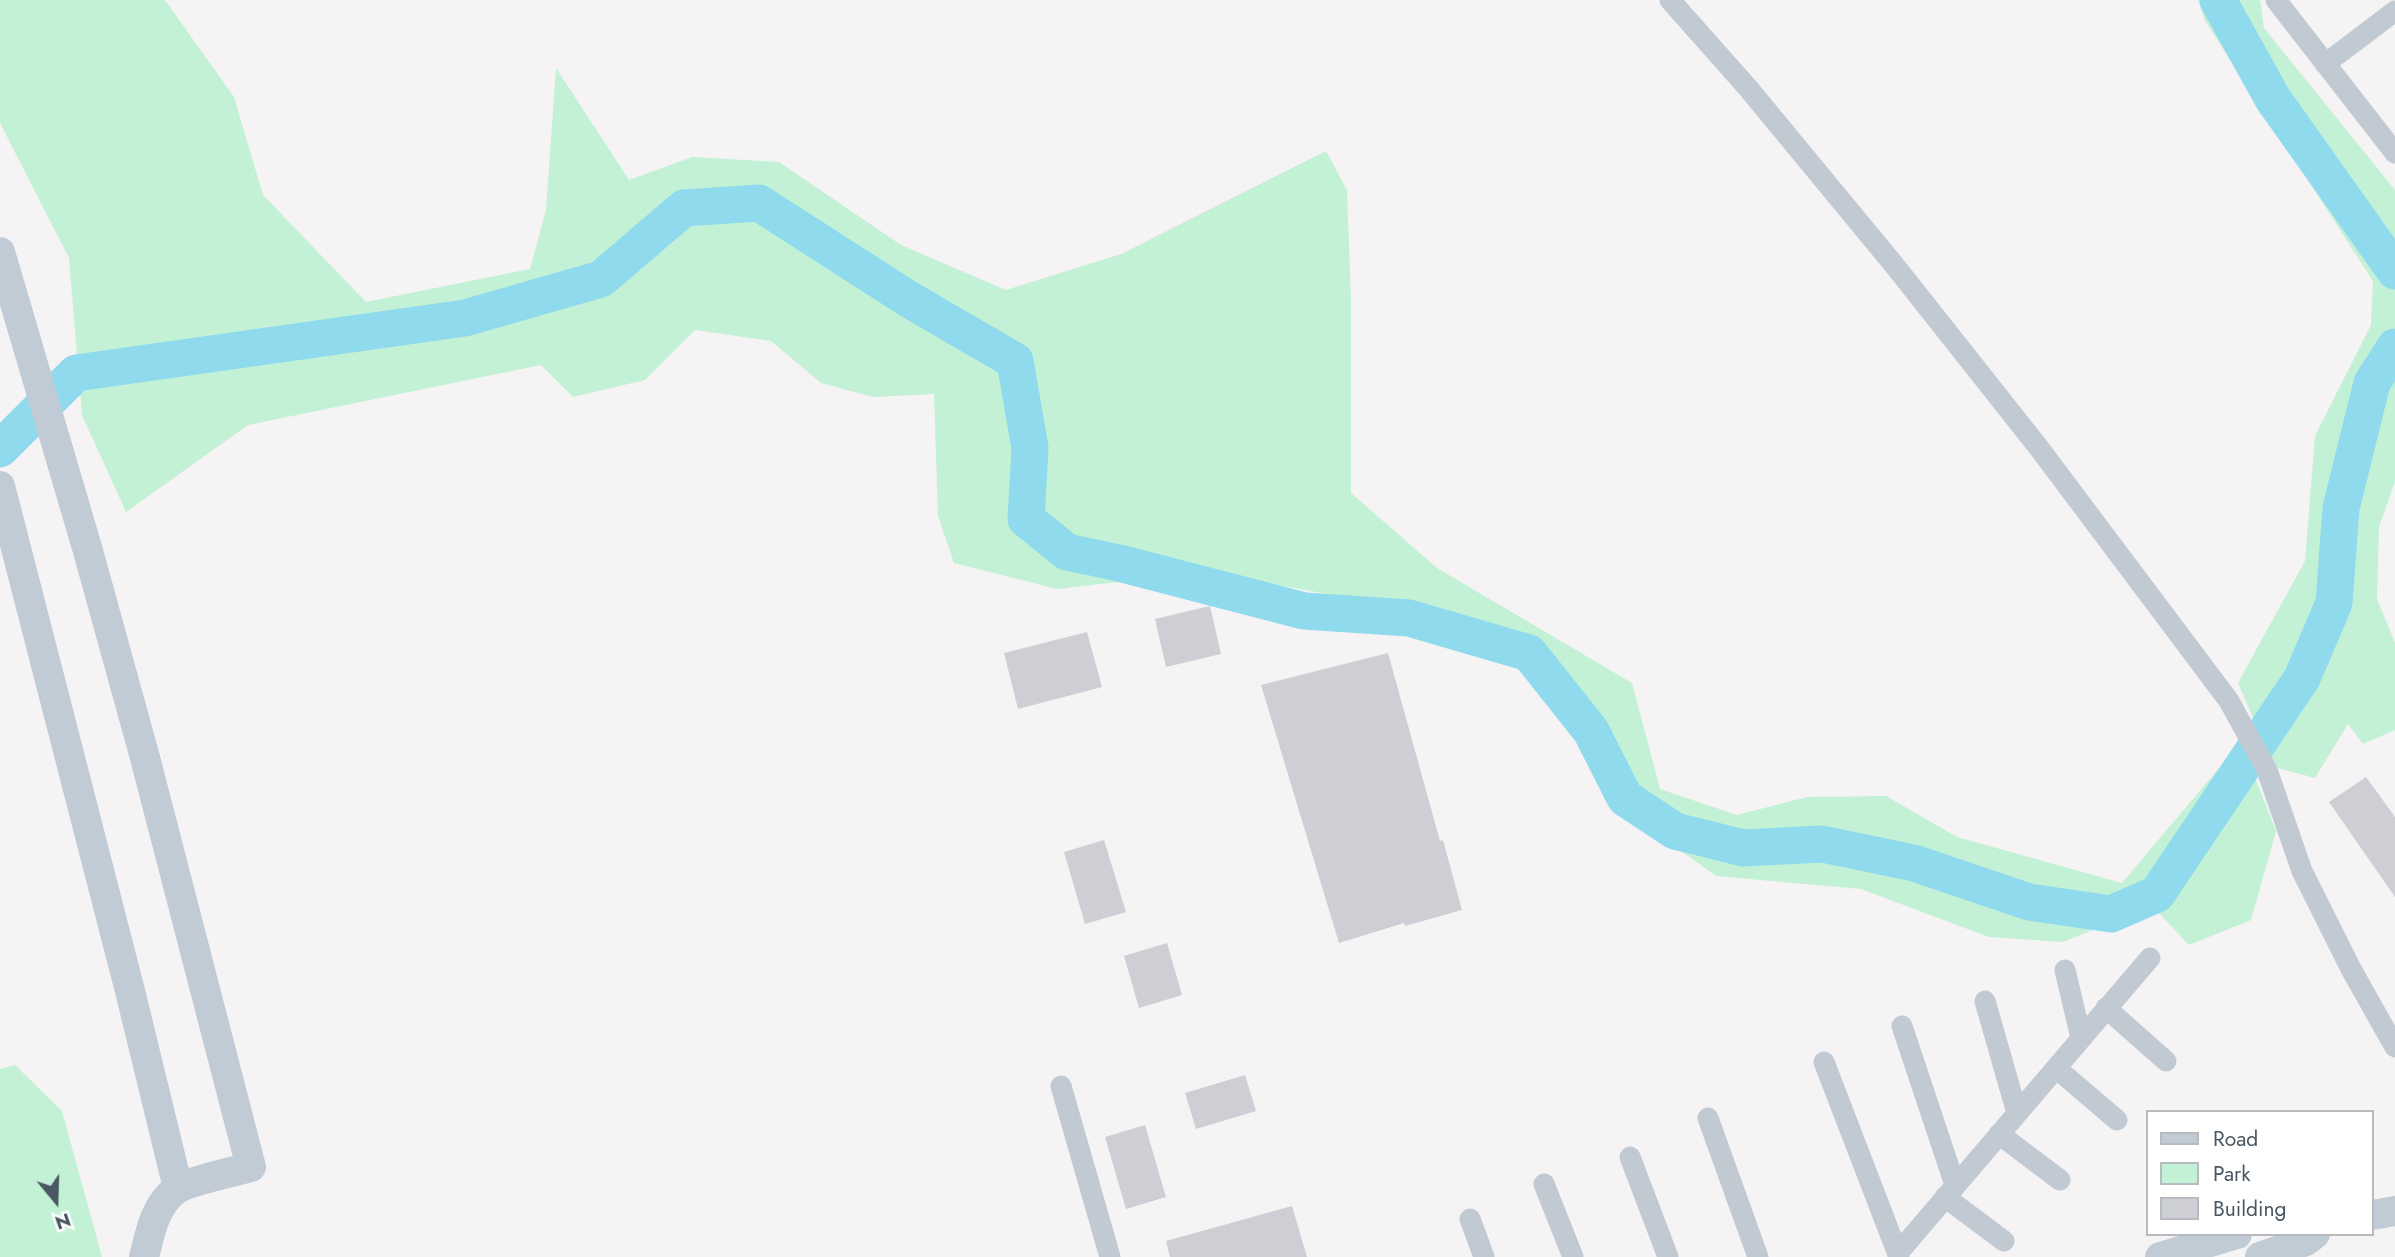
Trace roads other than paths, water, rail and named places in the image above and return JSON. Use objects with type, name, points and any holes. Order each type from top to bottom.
[{"type":"main road","points":[[0,252],[88,551],[144,754],[251,1167],[178,1188],[161,1206],[152,1226],[144,1257]]},
{"type":"main road","points":[[0,486],[178,1188]]},
{"type":"main road","points":[[2374,1215],[2395,1211]]},
{"type":"main road","points":[[2160,1257],[2230,1236]]},
{"type":"main road","points":[[2270,1256],[2312,1236]]},
{"type":"street","points":[[1670,0],[1757,99],[1895,266],[2039,448],[2229,701],[2267,770],[2302,871],[2351,969],[2395,1047]]},
{"type":"street","points":[[2276,0],[2325,64],[2391,139]]},
{"type":"street","points":[[2325,64],[2395,11]]},
{"type":"street","points":[[1824,1062],[1898,1255],[2150,958]]},
{"type":"street","points":[[2065,970],[2081,1038]]},
{"type":"street","points":[[1985,1001],[2017,1113]]},
{"type":"street","points":[[2106,1008],[2166,1061]]},
{"type":"street","points":[[1902,1026],[1950,1191],[2004,1241]]},
{"type":"street","points":[[2056,1068],[2118,1120]]},
{"type":"street","points":[[1061,1086],[1110,1257]]},
{"type":"street","points":[[1708,1118],[1758,1257]]},
{"type":"street","points":[[2000,1134],[2060,1180]]},
{"type":"street","points":[[1630,1157],[1668,1257]]},
{"type":"street","points":[[1544,1184],[1573,1257]]},
{"type":"street","points":[[1469,1219],[1484,1257]]},
{"type":"waterway","points":[[2218,0],[2273,99],[2395,271]]},
{"type":"waterway","points":[[0,449],[76,373],[465,318],[601,279],[684,208],[759,203],[910,300],[1015,361],[1030,448],[1026,519],[1067,552],[1304,611],[1409,618],[1529,653],[1591,731],[1625,798],[1675,831],[1743,848],[1822,844],[1914,863],[2029,902],[2111,914],[2157,894],[2302,678],[2334,603],[2341,508],[2372,383],[2395,347]]}]
